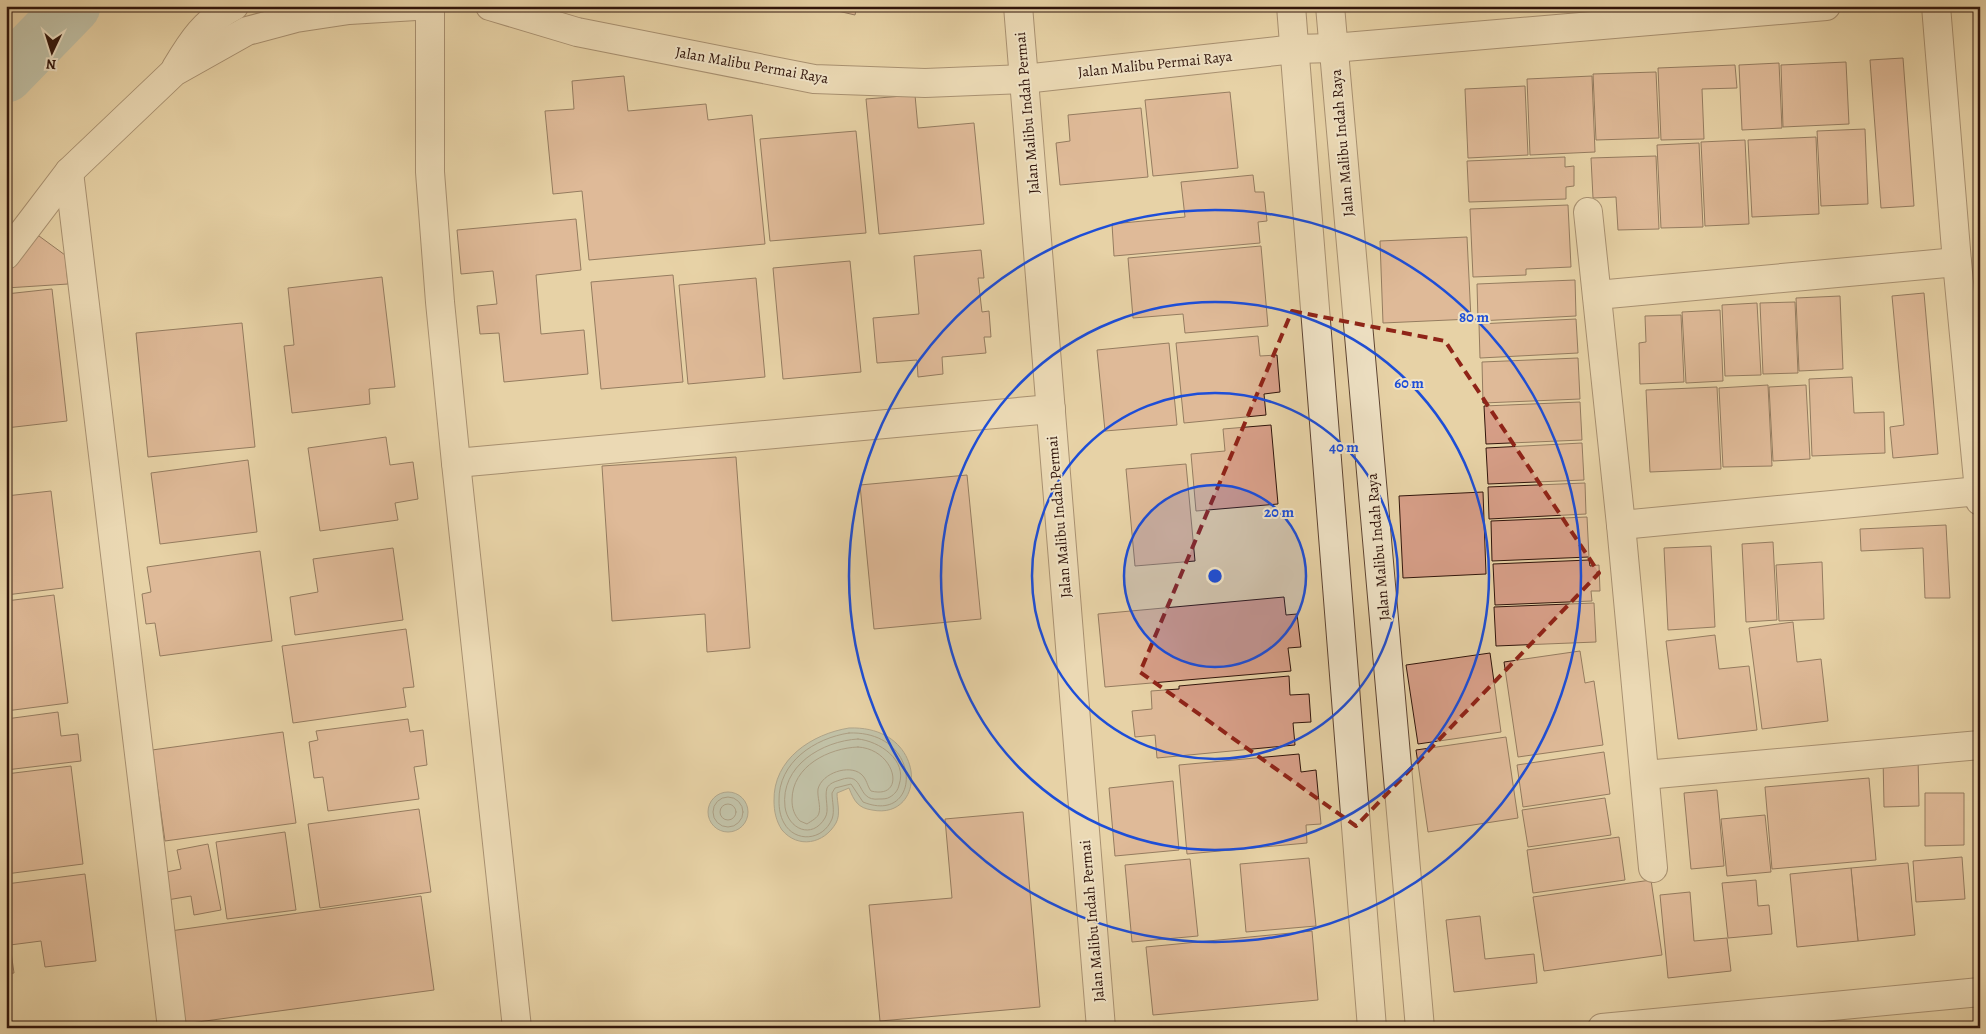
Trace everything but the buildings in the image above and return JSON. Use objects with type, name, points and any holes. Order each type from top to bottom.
[{"type":"street","points":[[6,254],[69,172],[174,72],[201,30],[221,13],[234,6]]},
{"type":"street","points":[[174,72],[247,31],[296,18],[349,10],[416,6]]},
{"type":"street","points":[[430,6],[430,172],[456,463],[517,1028]]},
{"type":"street","name":"Jalan Malibu Permai Raya","points":[[490,6],[577,32],[814,78],[925,83],[1024,79],[1295,49],[1333,48],[1826,6]]},
{"type":"street","name":"Jalan Malibu Indah Permai","points":[[1018,6],[1100,1028]]},
{"type":"street","points":[[1291,6],[1372,1028]]},
{"type":"street","name":"Jalan Malibu Indah Raya","points":[[1330,6],[1420,1028]]},
{"type":"street","points":[[1621,525],[1979,496],[1936,6]]},
{"type":"street","points":[[69,172],[172,1028]]},
{"type":"street","points":[[1588,212],[1621,525],[1653,868]]},
{"type":"street","points":[[1597,295],[1957,262]]},
{"type":"street","points":[[456,463],[1051,409]]},
{"type":"street","points":[[1330,502],[1374,499]]},
{"type":"street","points":[[1645,775],[1980,744]]},
{"type":"street","points":[[1602,1028],[1980,992]]},
{"type":"highlighted area","points":[[1292,311],[1445,341],[1599,573],[1356,826],[1140,672]]},
{"type":"water","points":[[849,728],[875,731],[894,741],[906,756],[911,772],[910,788],[903,801],[890,810],[863,808],[855,800],[849,788],[837,793],[838,816],[836,823],[825,836],[811,842],[803,842],[788,836],[778,823],[774,808],[775,786],[780,773],[797,751],[809,743],[835,731]]},
{"type":"water","points":[[728,792],[742,798],[748,812],[742,826],[728,832],[714,826],[708,812],[714,798]]},
{"type":"waterway","points":[[6,75],[73,6]]}]
